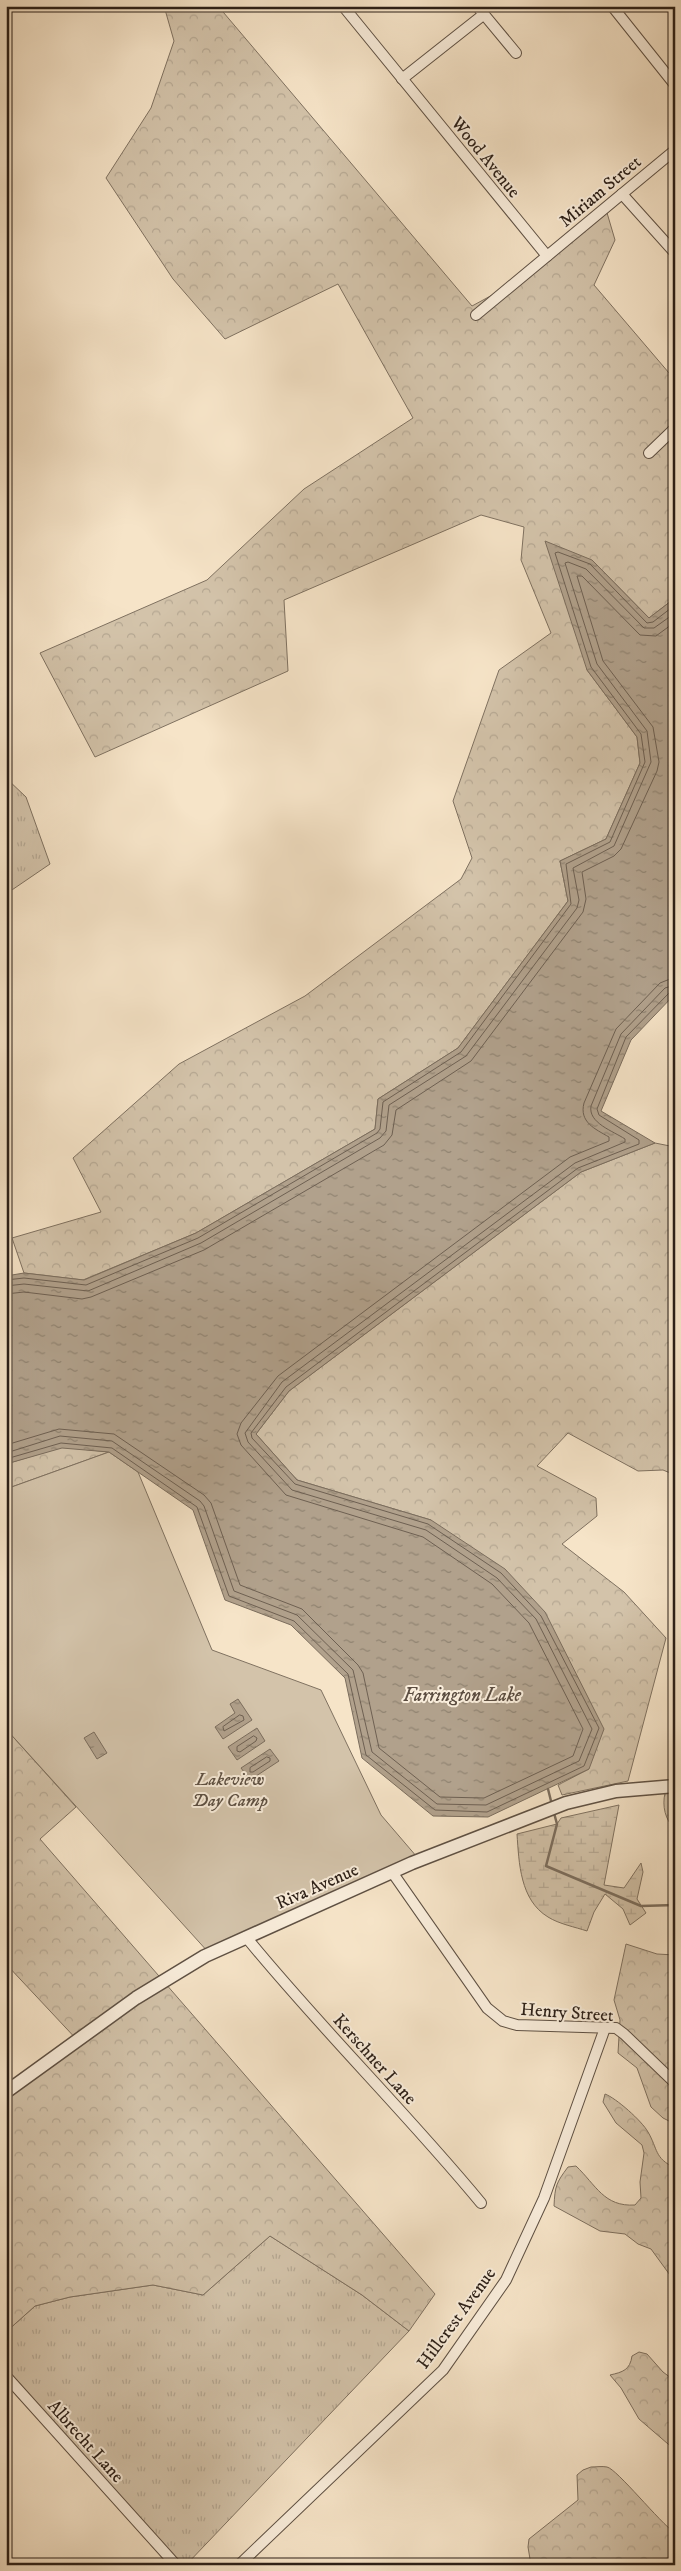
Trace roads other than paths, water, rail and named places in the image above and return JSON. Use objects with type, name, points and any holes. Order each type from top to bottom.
[{"type":"street","name":"Wood Avenue","points":[[342,6],[547,256]]},
{"type":"street","points":[[612,6],[675,85]]},
{"type":"street","points":[[402,79],[480,10],[516,53]]},
{"type":"street","name":"Miriam Street","points":[[547,256],[675,150]]},
{"type":"street","points":[[622,194],[675,253]]},
{"type":"street","points":[[476,315],[547,256]]},
{"type":"street","points":[[649,453],[675,428]]},
{"type":"street","name":"Riva Avenue","points":[[6,2092],[136,1998],[205,1956],[246,1937],[392,1872],[553,1808],[616,1791],[675,1786]]},
{"type":"street","name":"Henry Street","points":[[392,1872],[487,2008],[494,2015],[517,2025],[616,2028],[675,2083]]},
{"type":"street","name":"Kerschner Lane","points":[[246,1937],[292,1994],[444,2159],[481,2203]]},
{"type":"street","name":"Hillcrest Avenue","points":[[239,2565],[443,2370],[506,2280],[544,2198],[605,2028]]},
{"type":"street","name":"Albrecht Lane","points":[[6,2376],[176,2565]]},
{"type":"water","name":"Farrington Lake","points":[[545,541],[592,560],[649,618],[675,598],[675,994],[631,1040],[601,1111],[655,1143],[581,1172],[289,1391],[256,1434],[297,1480],[431,1520],[505,1569],[545,1612],[604,1729],[589,1769],[488,1817],[433,1816],[362,1758],[345,1678],[291,1625],[225,1600],[193,1510],[109,1452],[62,1448],[6,1464],[6,1276],[24,1273],[84,1280],[196,1233],[375,1129],[378,1099],[458,1048],[568,901],[560,861],[606,839],[640,763],[637,737],[587,670]]},
{"type":"water","points":[[238,1699],[252,1720],[223,1739],[215,1727],[235,1713],[230,1704]]},
{"type":"water","points":[[257,1728],[265,1741],[237,1760],[228,1747]]},
{"type":"water","points":[[94,1732],[107,1753],[97,1759],[84,1738]]},
{"type":"water","points":[[270,1749],[279,1761],[250,1780],[241,1768]]},
{"type":"waterway","points":[[548,1789],[552,1805]]},
{"type":"waterway","points":[[554,1813],[557,1824],[546,1866],[641,1906],[675,1905]]},
{"type":"park label","name":"Lakeview Day Camp","points":[[230,1789]]}]
